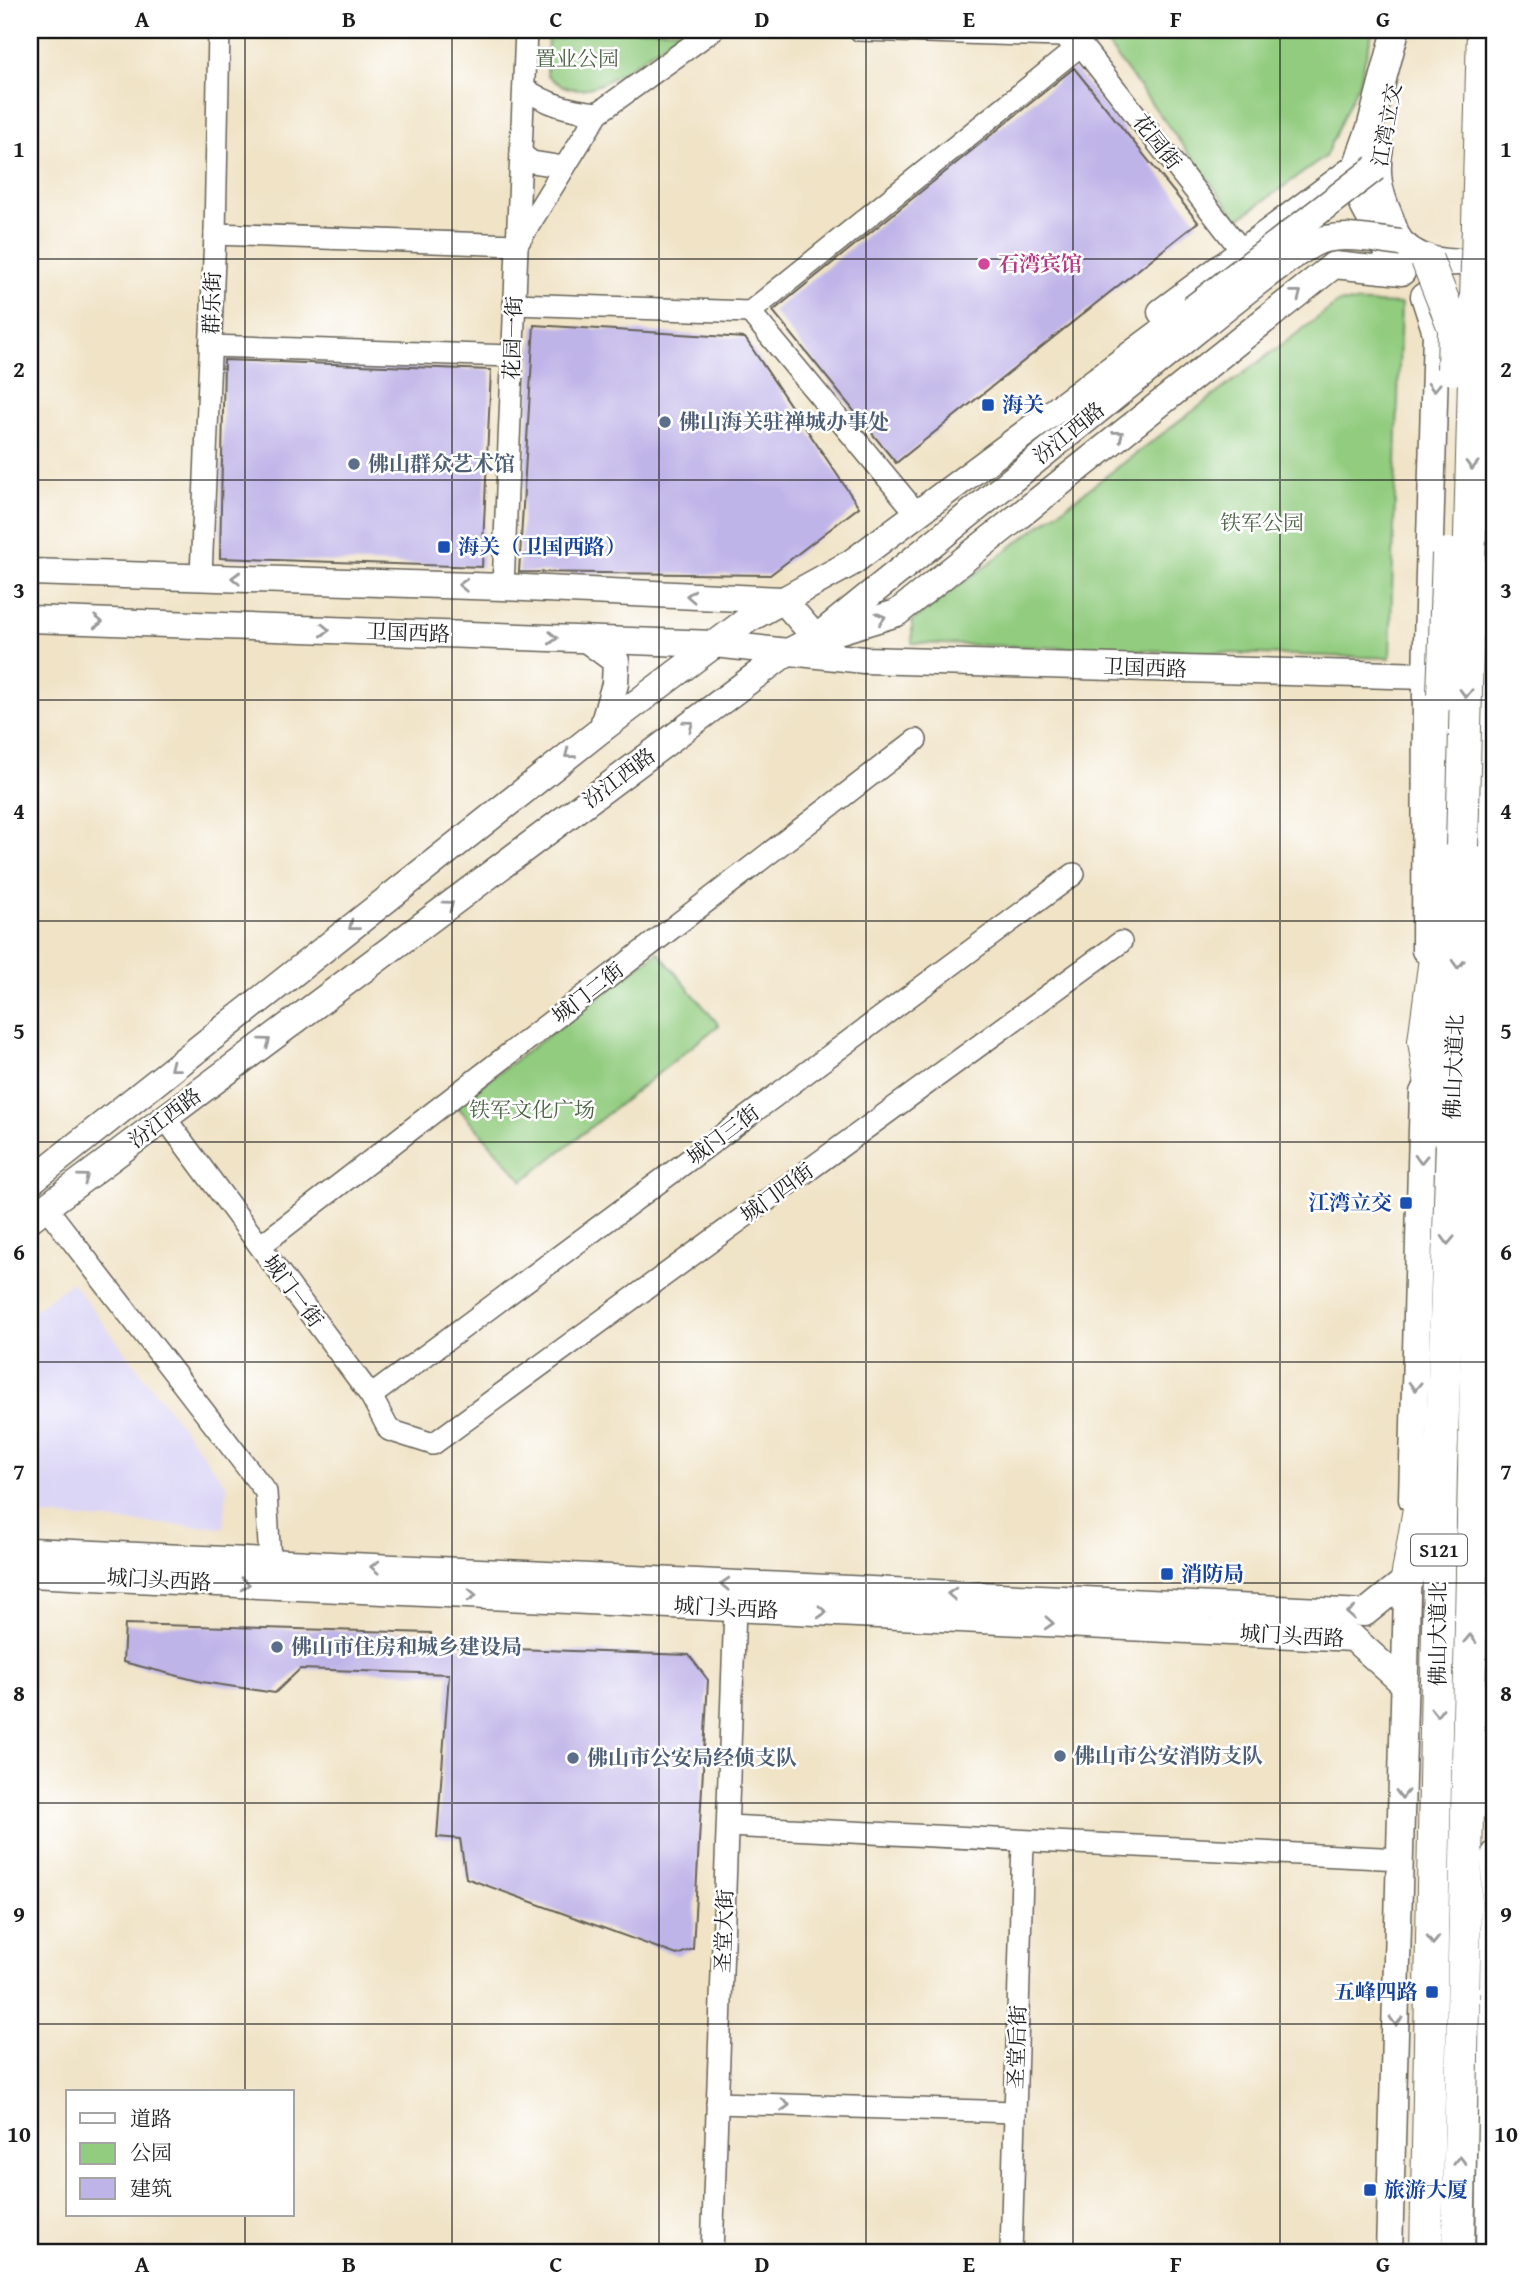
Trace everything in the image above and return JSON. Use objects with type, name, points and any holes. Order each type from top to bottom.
[{"type":"highway","name":"S121","points":[[1474,852],[1483,30]]},
{"type":"highway","points":[[1410,258],[1445,336],[1435,685],[1442,906],[1424,1041],[1450,1198]]},
{"type":"highway","points":[[1445,336],[1467,313],[1486,307],[1495,309]]},
{"type":"highway","name":"S121","points":[[1474,852],[1495,445]]},
{"type":"highway","name":"佛山大道北","points":[[1426,2253],[1444,1366],[1450,1198],[1474,852]]},
{"type":"highway","name":"佛山大道北","points":[[1458,2253],[1483,1090],[1474,852]]},
{"type":"highway","points":[[1407,1578],[1444,1366]]},
{"type":"highway","points":[[1465,1835],[1495,1743]]},
{"type":"main road","points":[[1196,318],[1366,167],[1370,128],[1396,30]]},
{"type":"main road","name":"江湾立交","points":[[1409,30],[1366,167],[1410,258],[1424,296]]},
{"type":"main road","points":[[744,598],[798,578],[906,514],[1242,251],[1366,167]]},
{"type":"main road","points":[[1196,318],[1322,240],[1351,236],[1410,258]]},
{"type":"main road","points":[[816,638],[897,612],[1334,265],[1410,258],[1451,262],[1495,255]]},
{"type":"main road","points":[[1495,301],[1463,302],[1424,296],[1436,333],[1445,336],[1481,323],[1495,323]]},
{"type":"main road","name":"汾江西路","points":[[38,1213],[786,653],[816,638],[1096,411],[1196,318]]},
{"type":"main road","name":"汾江西路","points":[[30,1182],[602,729],[714,644],[747,620],[851,563],[906,514],[1196,318]]},
{"type":"main road","points":[[1086,461],[1096,411]]},
{"type":"main road","points":[[1038,458],[1086,461]]},
{"type":"main road","points":[[30,572],[503,587],[783,600],[816,638],[864,660]]},
{"type":"main road","name":"卫国西路","points":[[30,619],[714,644],[864,660],[1435,685]]},
{"type":"main road","points":[[586,639],[615,661],[615,684],[602,729]]},
{"type":"main road","name":"佛山大道北","points":[[1389,2253],[1424,1041]]},
{"type":"main road","name":"城门头西路","points":[[30,1551],[1365,1613],[1407,1578]]},
{"type":"main road","name":"城门头西路","points":[[30,1574],[1353,1638],[1404,1684]]},
{"type":"main road","points":[[1489,2253],[1495,1854]]},
{"type":"street","name":"群乐街","points":[[201,576],[215,234],[219,30]]},
{"type":"street","points":[[215,234],[516,245],[526,30]]},
{"type":"street","name":"花园一街","points":[[503,587],[516,245],[598,113],[713,30]]},
{"type":"street","points":[[859,30],[1082,37]]},
{"type":"street","points":[[514,304],[750,313],[1082,37]]},
{"type":"street","name":"花园街","points":[[1082,37],[1242,251]]},
{"type":"street","points":[[524,88],[545,102],[575,111],[598,113]]},
{"type":"street","points":[[521,154],[532,162],[564,167]]},
{"type":"street","points":[[750,313],[906,514]]},
{"type":"street","points":[[210,346],[512,356]]},
{"type":"street","name":"城门二街","points":[[260,1246],[916,740]]},
{"type":"street","name":"城门三街","points":[[371,1396],[1074,874]]},
{"type":"street","name":"城门四街","points":[[433,1444],[1121,942]]},
{"type":"street","name":"城门一街","points":[[165,1118],[371,1396],[389,1430],[433,1444]]},
{"type":"street","points":[[38,1213],[266,1492],[270,1562]]},
{"type":"street","name":"圣堂大街","points":[[712,2253],[735,1608]]},
{"type":"street","points":[[728,1826],[1401,1859]]},
{"type":"street","name":"圣堂后街","points":[[1011,2253],[1023,1841]]},
{"type":"street","points":[[717,2103],[1015,2112]]},
{"type":"shaded area","points":[[72,1282],[227,1486],[224,1528],[30,1515],[30,1313]]},
{"type":"green space","name":"置业公园","points":[[548,30],[682,30],[606,82],[576,89],[562,86],[547,75]]},
{"type":"green space","points":[[1101,30],[1373,30],[1359,82],[1325,157],[1238,219],[1101,36]]},
{"type":"green space","name":"铁军公园","points":[[1339,302],[1401,304],[1390,658],[912,643],[912,621]]},
{"type":"green space","name":"铁军文化广场","points":[[658,952],[719,1025],[523,1181],[456,1105]]},
{"type":"building","name":"石湾宾馆","points":[[1074,68],[1198,222],[896,463],[773,311]]},
{"type":"building","name":"佛山海关驻禅城办事处","points":[[534,325],[745,338],[859,507],[770,575],[519,572]]},
{"type":"building","name":"佛山群众艺术馆","points":[[224,360],[491,370],[482,567],[220,558]]},
{"type":"building","name":"佛山市公安局经侦支队","points":[[125,1624],[431,1633],[430,1646],[689,1655],[708,1680],[693,1949],[677,1955],[466,1878],[460,1839],[437,1837],[449,1674],[300,1669],[275,1693],[202,1682],[123,1662]]},
{"type":"place","name":"石湾宾馆","points":[[984,264]]},
{"type":"place","name":"海关","points":[[988,405]]},
{"type":"place","name":"佛山海关驻禅城办事处","points":[[665,422]]},
{"type":"place","name":"佛山群众艺术馆","points":[[354,464]]},
{"type":"place","name":"海关（卫国西路）","points":[[444,547]]},
{"type":"place","name":"江湾立交","points":[[1406,1203]]},
{"type":"place","name":"消防局","points":[[1167,1574]]},
{"type":"place","name":"佛山市住房和城乡建设局","points":[[277,1647]]},
{"type":"place","name":"佛山市公安消防支队","points":[[1060,1756]]},
{"type":"place","name":"佛山市公安局经侦支队","points":[[573,1758]]},
{"type":"place","name":"五峰四路","points":[[1432,1992]]},
{"type":"place","name":"旅游大厦","points":[[1370,2190]]}]
